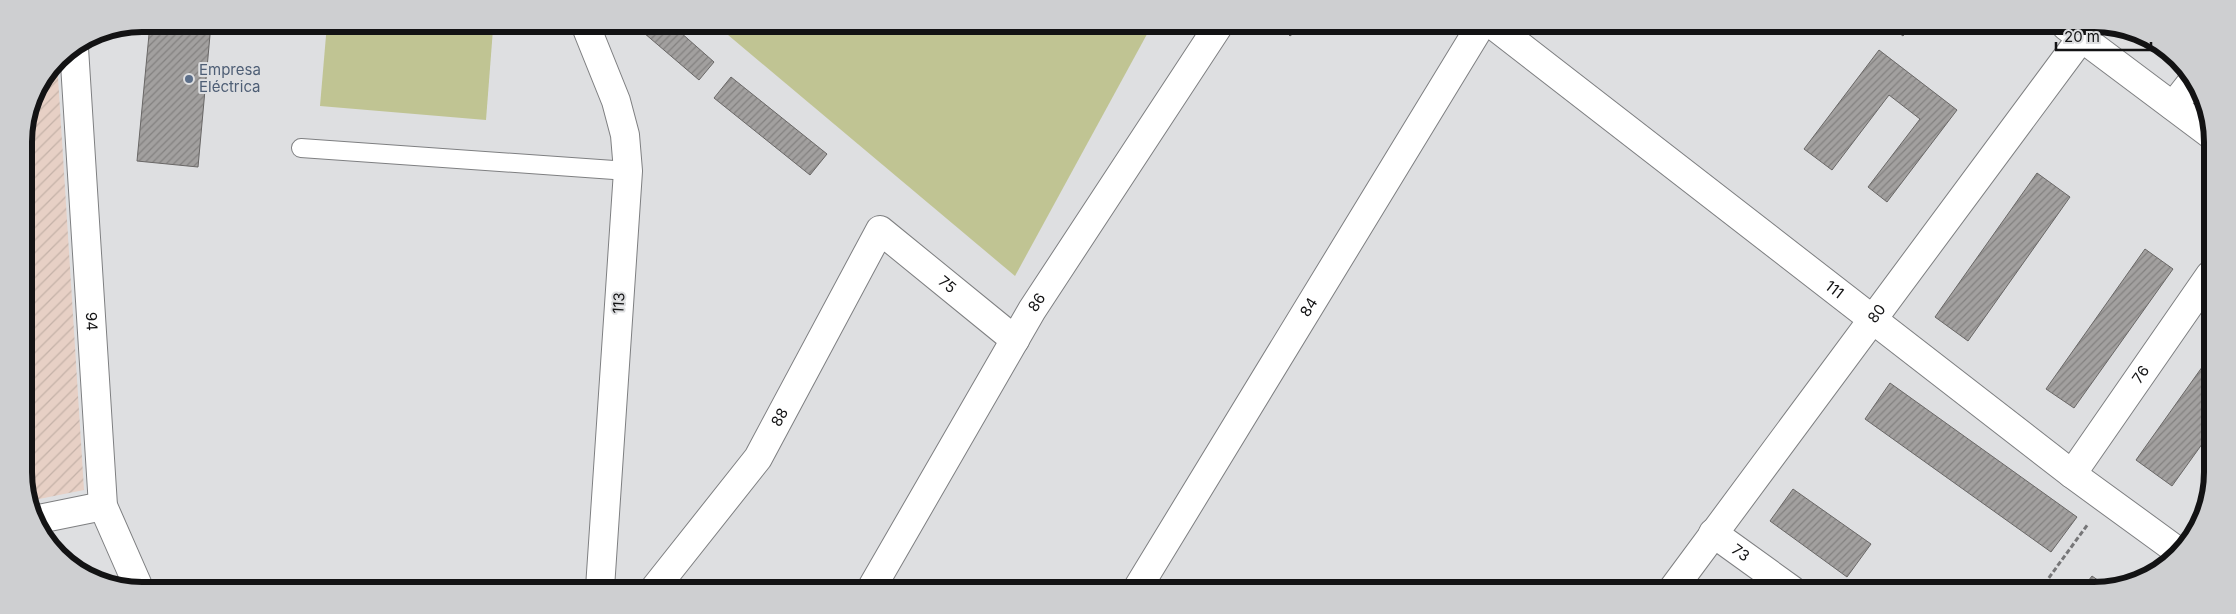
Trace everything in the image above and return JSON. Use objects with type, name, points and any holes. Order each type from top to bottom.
[{"type":"street","name":"113","points":[[588,32],[616,101],[625,135],[628,171],[600,582]]},
{"type":"street","name":"86","points":[[875,582],[1032,310],[1214,32]]},
{"type":"street","name":"84","points":[[1142,581],[1477,32]]},
{"type":"street","name":"111","points":[[1502,32],[2072,474],[2173,547]]},
{"type":"street","name":"80","points":[[1678,581],[1871,319],[2074,32]]},
{"type":"street","points":[[2074,32],[2203,129]]},
{"type":"street","name":"94","points":[[74,56],[103,506],[136,582]]},
{"type":"street","points":[[2173,106],[2188,86]]},
{"type":"street","name":"75","points":[[880,230],[1015,340]]},
{"type":"street","name":"88","points":[[660,582],[758,458],[880,230]]},
{"type":"street","name":"76","points":[[2072,474],[2204,284]]},
{"type":"street","points":[[43,518],[103,506]]},
{"type":"street","name":"73","points":[[1713,533],[1780,581]]},
{"type":"lane","points":[[301,148],[628,171]]},
{"type":"path","points":[[2047,581],[2106,499]]},
{"type":"shaded area","points":[[58,72],[84,490],[36,500],[32,472],[33,128],[38,107],[47,87]]},
{"type":"green space","points":[[326,32],[493,32],[486,120],[320,106]]},
{"type":"green space","points":[[725,32],[1148,32],[1015,276]]},
{"type":"building","points":[[149,32],[210,32],[198,167],[137,161]]},
{"type":"building","points":[[643,32],[680,32],[714,62],[699,80]]},
{"type":"building","points":[[1286,32],[1295,32],[1290,36]]},
{"type":"building","points":[[1897,32],[1906,32],[1903,36]]},
{"type":"building","points":[[1879,50],[1957,110],[1887,202],[1868,187],[1920,119],[1889,95],[1832,170],[1804,149]]},
{"type":"building","points":[[731,77],[827,154],[810,175],[714,98]]},
{"type":"building","points":[[2037,173],[2070,197],[1968,341],[1935,317]]},
{"type":"building","points":[[2145,249],[2173,269],[2074,408],[2046,389]]},
{"type":"building","points":[[2204,364],[2204,441],[2172,486],[2136,460]]},
{"type":"building","points":[[1890,383],[2077,517],[2051,552],[1865,419]]},
{"type":"building","points":[[1793,489],[1871,544],[1847,577],[1770,521]]},
{"type":"building","points":[[2092,576],[2099,581],[2088,581]]},
{"type":"place","name":"Empresa Eléctrica","points":[[189,79]]}]
